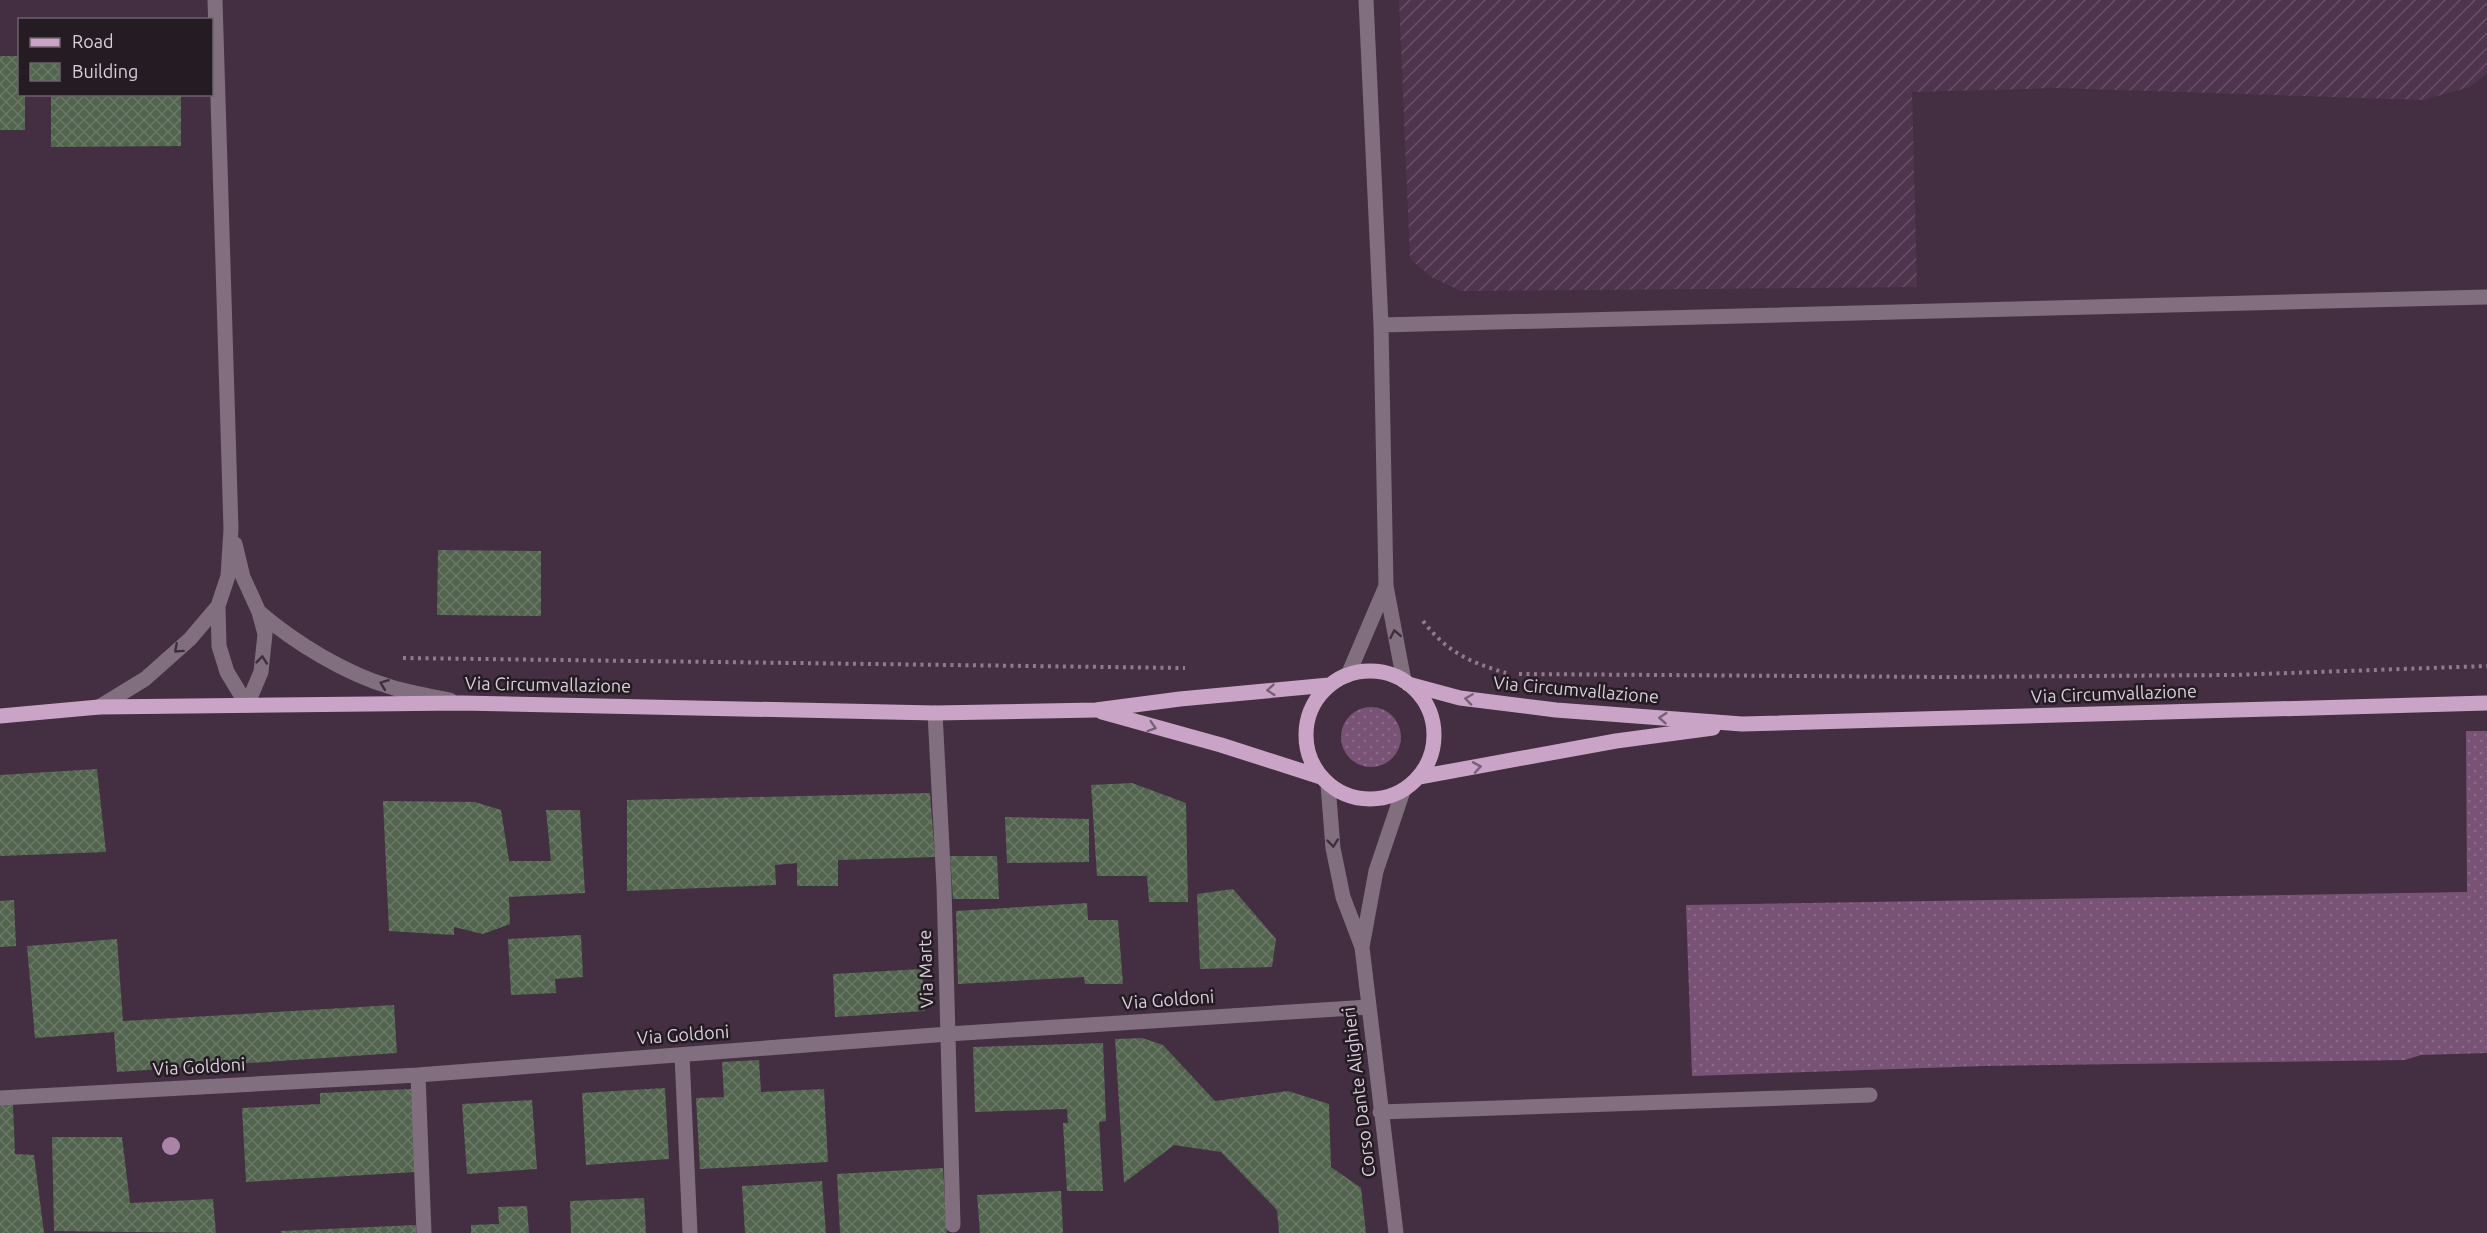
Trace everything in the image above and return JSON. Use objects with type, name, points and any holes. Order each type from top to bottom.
[{"type":"main road","points":[[1367,671],[1377,671],[1406,682],[1428,708],[1434,728],[1433,749],[1419,777],[1403,791],[1385,798],[1365,800],[1345,795],[1324,781],[1310,760],[1305,730],[1310,709],[1329,685],[1348,675],[1367,671]]},
{"type":"main road","name":"Via Circumvallazione","points":[[1406,682],[1460,698],[1514,705],[1742,724]]},
{"type":"main road","name":"Via Circumvallazione","points":[[0,716],[99,707],[461,703],[935,713],[1096,710],[1180,699],[1329,685]]},
{"type":"main road","name":"Via Circumvallazione","points":[[1419,777],[1616,741],[1742,724],[2487,703]]},
{"type":"main road","name":"Via Circumvallazione","points":[[1096,710],[1221,745],[1324,781]]},
{"type":"street","points":[[215,0],[231,529],[228,576],[218,606],[219,646],[227,672],[248,705]]},
{"type":"street","points":[[1366,0],[1381,325],[1386,586],[1406,682]]},
{"type":"street","points":[[1381,325],[2487,297]]},
{"type":"street","points":[[231,529],[243,577],[259,612],[265,634],[261,672],[248,705]]},
{"type":"street","points":[[1348,675],[1386,586]]},
{"type":"street","points":[[99,707],[145,679],[190,639],[218,606]]},
{"type":"street","points":[[259,612],[281,631],[349,670],[390,687],[461,703]]},
{"type":"street","name":"Via Marte","points":[[935,713],[944,886],[953,1225]]},
{"type":"street","points":[[1324,781],[1332,848],[1343,897],[1362,947]]},
{"type":"street","points":[[1362,947],[1376,871],[1403,791]]},
{"type":"street","name":"Corso Dante Alighieri","points":[[1362,947],[1396,1233]]},
{"type":"street","name":"Via Goldoni","points":[[0,1098],[418,1075],[948,1034],[1369,1007]]},
{"type":"street","points":[[682,1055],[690,1233]]},
{"type":"street","points":[[418,1075],[424,1233]]},
{"type":"street","points":[[1380,1112],[1870,1095]]},
{"type":"path","points":[[1420,618],[1437,640],[1462,658],[1509,674],[1967,677],[2232,675],[2487,666]]},
{"type":"path","points":[[400,658],[1191,668]]},
{"type":"shaded area","points":[[1399,0],[2487,0],[2487,73],[2470,87],[2423,100],[2057,88],[1912,92],[1917,287],[1461,291],[1433,278],[1410,259]]},
{"type":"shaded area","points":[[1371,707],[1388,712],[1396,720],[1401,737],[1396,754],[1388,762],[1371,767],[1354,762],[1346,754],[1341,737],[1346,720],[1354,712]]},
{"type":"shaded area","points":[[2466,731],[2487,731],[2487,1053],[2421,1055],[2405,1060],[1984,1066],[1692,1076],[1686,905],[2467,892]]},
{"type":"building","points":[[0,56],[18,56],[18,96],[25,96],[25,130],[0,130]]},
{"type":"building","points":[[51,96],[181,96],[181,146],[51,147]]},
{"type":"building","points":[[438,550],[541,551],[541,616],[437,615]]},
{"type":"building","points":[[97,769],[106,852],[0,856],[0,775]]},
{"type":"building","points":[[1132,783],[1186,803],[1188,902],[1149,902],[1147,876],[1097,876],[1091,785]]},
{"type":"building","points":[[930,793],[935,857],[838,860],[838,886],[797,886],[797,863],[775,865],[776,885],[627,891],[627,800]]},
{"type":"building","points":[[383,801],[475,802],[501,810],[509,861],[551,861],[546,810],[580,810],[585,893],[509,897],[510,924],[483,934],[454,927],[454,935],[389,931]]},
{"type":"building","points":[[1005,817],[1089,819],[1089,862],[1007,863]]},
{"type":"building","points":[[950,856],[997,856],[999,899],[953,899]]},
{"type":"building","points":[[1233,889],[1276,939],[1272,967],[1200,969],[1197,894]]},
{"type":"building","points":[[14,900],[16,946],[0,947],[0,901]]},
{"type":"building","points":[[1087,903],[1088,920],[1118,920],[1123,984],[1085,984],[1084,977],[958,984],[956,911]]},
{"type":"building","points":[[581,935],[583,977],[555,979],[556,993],[511,995],[508,939]]},
{"type":"building","points":[[117,939],[123,1021],[394,1005],[397,1053],[117,1072],[114,1032],[35,1038],[27,946]]},
{"type":"building","points":[[922,969],[925,1011],[835,1017],[833,974]]},
{"type":"building","points":[[1142,1038],[1163,1045],[1215,1101],[1288,1091],[1329,1104],[1331,1167],[1361,1188],[1366,1233],[1279,1233],[1277,1210],[1221,1152],[1174,1145],[1124,1183],[1115,1039]]},
{"type":"building","points":[[1103,1043],[1106,1121],[1099,1122],[1103,1191],[1067,1191],[1063,1123],[1068,1123],[1067,1109],[975,1112],[973,1047]]},
{"type":"building","points":[[759,1060],[761,1092],[824,1089],[828,1162],[700,1169],[696,1098],[724,1097],[722,1062]]},
{"type":"building","points":[[665,1088],[669,1159],[586,1165],[582,1093]]},
{"type":"building","points":[[411,1089],[416,1172],[246,1182],[242,1108],[320,1104],[320,1093]]},
{"type":"building","points":[[532,1100],[537,1169],[467,1174],[462,1104]]},
{"type":"building","points":[[0,1105],[13,1105],[15,1154],[34,1155],[44,1233],[0,1233]]},
{"type":"building","points":[[52,1137],[122,1137],[130,1203],[213,1199],[216,1233],[54,1231]]},
{"type":"building","points":[[943,1168],[947,1233],[840,1233],[837,1174]]},
{"type":"building","points":[[822,1181],[826,1233],[745,1233],[742,1186]]},
{"type":"building","points":[[1061,1191],[1063,1233],[980,1233],[977,1195]]},
{"type":"building","points":[[644,1198],[646,1233],[571,1233],[570,1201]]},
{"type":"building","points":[[527,1206],[529,1233],[471,1233],[471,1225],[499,1224],[498,1207]]},
{"type":"building","points":[[416,1225],[416,1233],[281,1233],[281,1231]]}]
